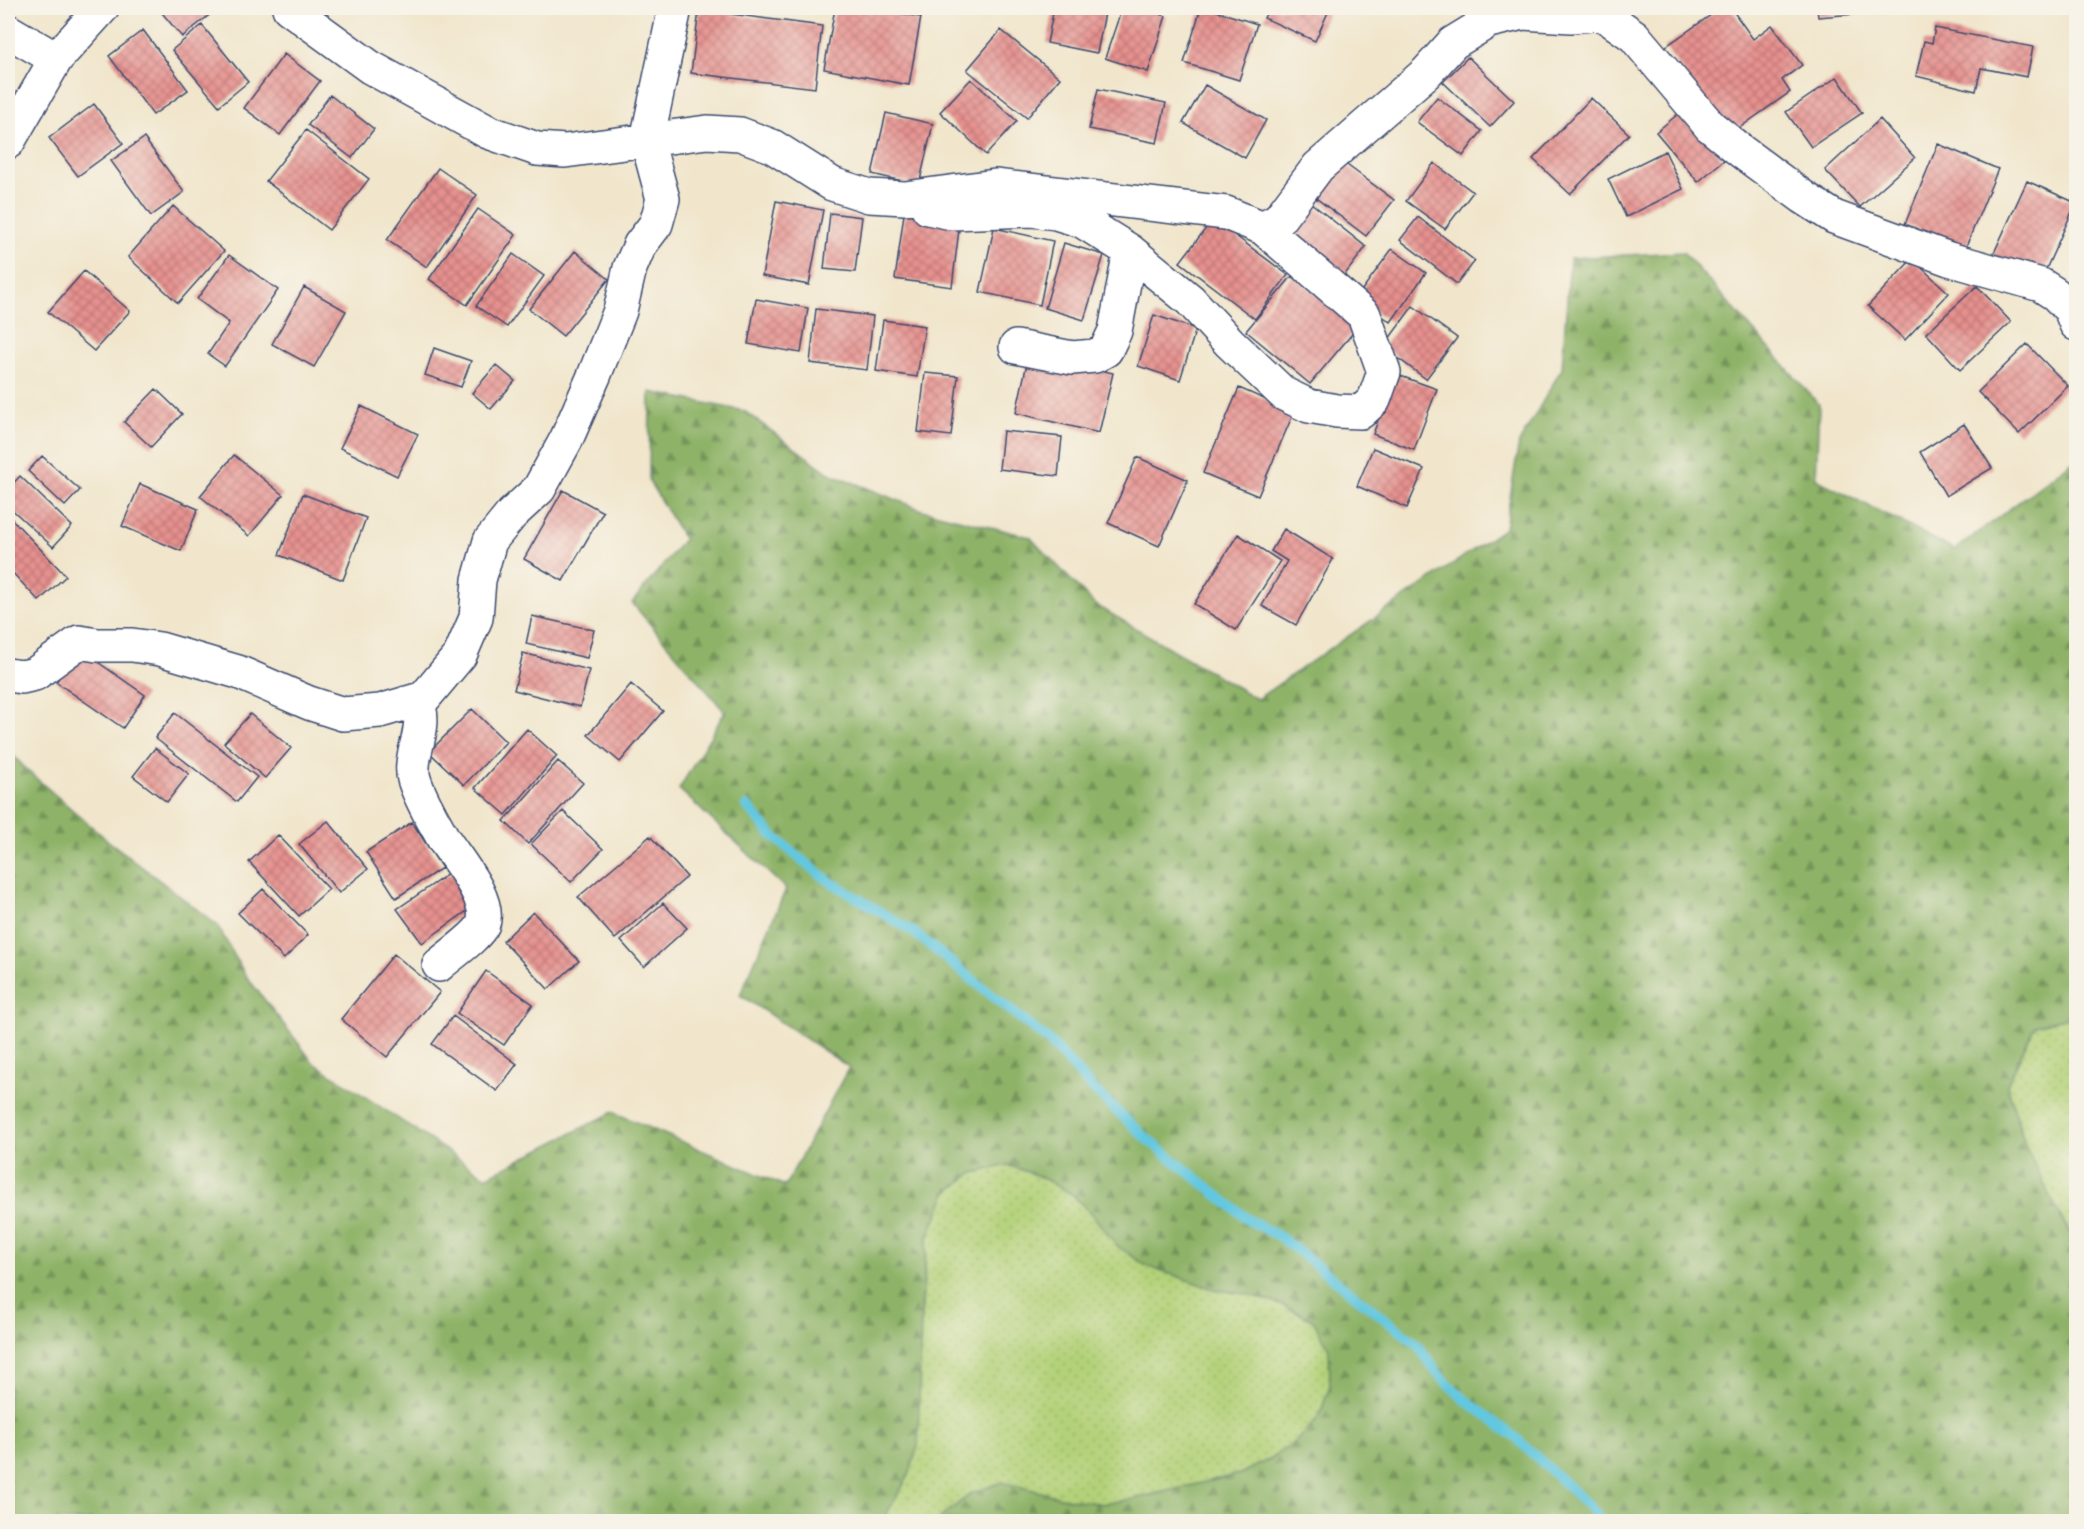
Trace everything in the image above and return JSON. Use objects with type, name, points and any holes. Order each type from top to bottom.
[{"type":"street","points":[[8,142],[56,59],[102,8]]},
{"type":"street","points":[[289,8],[370,67],[488,132],[537,149],[555,150],[707,132],[740,134],[772,146],[832,184],[869,196],[905,198],[995,186],[1226,213],[1263,228],[1364,315],[1384,372],[1374,400],[1361,412],[1337,411],[1309,406],[1284,394],[1230,343],[1190,300],[1130,251],[1082,221],[1056,213],[1031,210],[952,213],[933,211],[905,198]]},
{"type":"street","points":[[8,675],[22,677],[35,674],[79,642],[160,649],[238,672],[343,714],[380,711],[424,698],[460,655],[476,618],[479,580],[490,541],[512,514],[539,489],[566,440],[620,310],[630,268],[640,245],[656,224],[663,200],[647,140],[675,8]]},
{"type":"street","points":[[1263,228],[1279,219],[1318,167],[1426,73],[1454,43],[1480,26],[1489,21],[1523,13],[1570,16],[1605,10],[1634,36],[1710,126],[1803,197],[1834,217],[1949,259],[2041,285],[2055,294],[2070,309],[2076,324]]},
{"type":"street","points":[[8,31],[56,59]]},
{"type":"street","points":[[1016,347],[1072,358],[1095,356],[1107,350],[1115,331],[1130,251]]},
{"type":"street","points":[[406,703],[420,711],[422,720],[413,777],[443,838],[463,866],[483,904],[483,924],[469,940],[439,965]]},
{"type":"green space","points":[[1683,252],[1819,404],[1816,479],[1955,550],[2076,459],[2076,1015],[2035,1025],[2007,1085],[2026,1148],[2076,1243],[2076,1521],[938,1521],[972,1493],[1002,1482],[1064,1498],[1102,1504],[1134,1499],[1240,1474],[1270,1459],[1295,1442],[1319,1417],[1330,1386],[1329,1349],[1313,1320],[1284,1306],[1251,1295],[1213,1289],[1145,1265],[1116,1245],[1072,1194],[1039,1176],[1008,1165],[973,1173],[947,1192],[927,1240],[921,1311],[918,1446],[909,1475],[882,1521],[8,1521],[8,750],[30,773],[106,839],[217,925],[246,976],[313,1062],[486,1177],[613,1112],[785,1186],[849,1067],[740,995],[786,889],[679,789],[725,712],[632,603],[684,539],[649,481],[650,392],[744,411],[829,473],[922,510],[1030,537],[1094,604],[1257,699],[1505,528],[1519,443],[1562,368],[1570,258]]},
{"type":"green space","points":[[2076,1015],[2076,1243],[2026,1148],[2007,1085],[2035,1025]]},
{"type":"green space","points":[[1008,1165],[1039,1176],[1072,1194],[1095,1218],[1213,1289],[1251,1295],[1284,1306],[1313,1320],[1330,1349],[1330,1386],[1319,1417],[1296,1442],[1270,1459],[1240,1474],[1134,1499],[1102,1504],[1064,1498],[972,1493],[938,1521],[882,1522],[909,1475],[927,1240],[947,1192],[973,1173]]},
{"type":"building","points":[[158,8],[218,8],[182,37]]},
{"type":"building","points":[[835,8],[870,8],[921,17],[909,85],[824,69]]},
{"type":"building","points":[[1054,8],[1106,8],[1097,53],[1047,43]]},
{"type":"building","points":[[1122,8],[1141,8],[1166,16],[1148,72],[1105,58]]},
{"type":"building","points":[[1201,8],[1257,24],[1239,80],[1184,63]]},
{"type":"building","points":[[1269,8],[1330,8],[1315,41],[1264,18]]},
{"type":"building","points":[[1721,8],[1731,8],[1753,39],[1772,25],[1802,65],[1782,80],[1790,92],[1728,136],[1665,47]]},
{"type":"building","points":[[1817,8],[1905,8],[1905,10],[1818,17]]},
{"type":"building","points":[[699,10],[822,26],[815,88],[691,73]]},
{"type":"building","points":[[202,25],[248,82],[219,106],[172,50]]},
{"type":"building","points":[[1935,28],[2033,47],[2027,77],[1981,68],[1976,91],[1916,76],[1924,41],[1932,43]]},
{"type":"building","points":[[143,30],[188,90],[153,115],[109,56]]},
{"type":"building","points":[[1001,30],[1060,78],[1027,118],[967,70]]},
{"type":"building","points":[[284,54],[320,81],[280,135],[244,108]]},
{"type":"building","points":[[1468,57],[1514,101],[1490,127],[1443,82]]},
{"type":"building","points":[[1837,77],[1862,113],[1811,147],[1786,112]]},
{"type":"building","points":[[971,79],[1017,121],[986,155],[940,112]]},
{"type":"building","points":[[1205,85],[1266,120],[1245,158],[1183,123]]},
{"type":"building","points":[[1098,89],[1166,103],[1157,143],[1089,129]]},
{"type":"building","points":[[330,95],[374,129],[352,158],[308,125]]},
{"type":"building","points":[[1437,97],[1482,131],[1463,156],[1417,122]]},
{"type":"building","points":[[1591,98],[1629,134],[1570,194],[1533,159]]},
{"type":"building","points":[[94,104],[123,143],[78,176],[49,138]]},
{"type":"building","points":[[1683,110],[1724,160],[1698,182],[1656,132]]},
{"type":"building","points":[[886,113],[933,124],[919,185],[872,174]]},
{"type":"building","points":[[1880,119],[1915,158],[1860,207],[1825,170]]},
{"type":"building","points":[[306,130],[369,179],[329,230],[266,181]]},
{"type":"building","points":[[144,138],[184,192],[151,216],[111,161]]},
{"type":"building","points":[[1938,144],[1998,169],[1965,249],[1905,224]]},
{"type":"building","points":[[1665,151],[1683,189],[1626,217],[1608,179]]},
{"type":"building","points":[[1343,162],[1394,200],[1366,236],[1316,198]]},
{"type":"building","points":[[1434,163],[1473,192],[1445,229],[1406,201]]},
{"type":"building","points":[[438,168],[477,195],[427,267],[387,240]]},
{"type":"building","points":[[2027,181],[2076,203],[2042,278],[1993,255]]},
{"type":"building","points":[[1306,199],[1366,247],[1340,281],[1279,233]]},
{"type":"building","points":[[776,201],[823,210],[809,285],[762,276]]},
{"type":"building","points":[[173,206],[224,251],[178,303],[128,257]]},
{"type":"building","points":[[478,209],[516,235],[467,305],[429,279]]},
{"type":"building","points":[[830,213],[862,217],[855,272],[824,269]]},
{"type":"building","points":[[904,214],[960,221],[952,287],[895,279]]},
{"type":"building","points":[[1418,217],[1475,261],[1457,284],[1400,240]]},
{"type":"building","points":[[1213,219],[1288,275],[1255,319],[1180,262]]},
{"type":"building","points":[[994,228],[1053,241],[1040,305],[980,292]]},
{"type":"building","points":[[1064,243],[1104,255],[1084,320],[1045,308]]},
{"type":"building","points":[[1392,249],[1426,273],[1391,322],[1356,298]]},
{"type":"building","points":[[575,251],[609,279],[563,336],[529,309]]},
{"type":"building","points":[[513,254],[544,276],[507,327],[476,306]]},
{"type":"building","points":[[229,255],[278,290],[225,366],[208,354],[229,323],[197,299]]},
{"type":"building","points":[[1912,259],[1949,293],[1905,340],[1868,306]]},
{"type":"building","points":[[84,271],[130,311],[94,351],[48,312]]},
{"type":"building","points":[[1293,275],[1357,328],[1310,384],[1246,331]]},
{"type":"building","points":[[1977,286],[2011,322],[1960,370],[1926,333]]},
{"type":"building","points":[[304,287],[346,311],[314,367],[272,344]]},
{"type":"building","points":[[756,299],[808,308],[801,353],[748,344]]},
{"type":"building","points":[[1413,306],[1457,338],[1426,379],[1383,347]]},
{"type":"building","points":[[816,309],[873,316],[867,370],[810,363]]},
{"type":"building","points":[[1154,315],[1196,329],[1180,380],[1138,366]]},
{"type":"building","points":[[883,320],[925,326],[917,377],[876,371]]},
{"type":"building","points":[[2027,344],[2068,386],[2019,434],[1978,392]]},
{"type":"building","points":[[434,348],[471,361],[461,387],[425,375]]},
{"type":"building","points":[[1029,354],[1113,373],[1099,433],[1016,413]]},
{"type":"building","points":[[496,365],[515,381],[491,409],[472,393]]},
{"type":"building","points":[[925,373],[958,376],[951,436],[918,432]]},
{"type":"building","points":[[1395,374],[1437,389],[1414,450],[1373,434]]},
{"type":"building","points":[[1239,388],[1294,412],[1258,496],[1203,473]]},
{"type":"building","points":[[156,389],[182,414],[151,447],[124,422]]},
{"type":"building","points":[[361,406],[418,434],[397,476],[340,448]]},
{"type":"building","points":[[1964,424],[1992,468],[1946,496],[1920,452]]},
{"type":"building","points":[[1003,431],[1062,437],[1058,476],[999,469]]},
{"type":"building","points":[[1373,448],[1424,469],[1407,508],[1357,486]]},
{"type":"building","points":[[234,455],[283,495],[249,536],[200,496]]},
{"type":"building","points":[[42,456],[80,490],[65,506],[28,471]]},
{"type":"building","points":[[1137,457],[1188,480],[1159,546],[1108,523]]},
{"type":"building","points":[[20,476],[72,526],[53,547],[8,506],[8,489]]},
{"type":"building","points":[[140,484],[198,509],[181,551],[122,526]]},
{"type":"building","points":[[563,490],[603,512],[563,581],[524,559]]},
{"type":"building","points":[[303,494],[366,518],[343,580],[279,555]]},
{"type":"building","points":[[8,515],[66,576],[39,601],[8,568]]},
{"type":"building","points":[[1284,529],[1333,559],[1296,625],[1262,606],[1287,561],[1271,551]]},
{"type":"building","points":[[1238,534],[1280,561],[1236,630],[1194,604]]},
{"type":"building","points":[[532,616],[594,630],[587,658],[526,644]]},
{"type":"building","points":[[79,649],[145,695],[123,728],[56,682]]},
{"type":"building","points":[[523,653],[589,670],[580,707],[514,690]]},
{"type":"building","points":[[631,684],[663,711],[620,762],[588,735]]},
{"type":"building","points":[[472,709],[506,742],[464,785],[429,752]]},
{"type":"building","points":[[175,713],[257,777],[237,802],[155,738]]},
{"type":"building","points":[[250,714],[291,748],[265,778],[224,743]]},
{"type":"building","points":[[527,729],[557,756],[506,815],[475,788]]},
{"type":"building","points":[[155,748],[189,774],[167,802],[133,776]]},
{"type":"building","points":[[558,761],[583,783],[528,844],[504,821]]},
{"type":"building","points":[[563,811],[603,849],[571,882],[531,844]]},
{"type":"building","points":[[328,821],[368,869],[339,893],[299,844]]},
{"type":"building","points":[[412,822],[442,868],[396,898],[366,852]]},
{"type":"building","points":[[278,835],[329,889],[299,916],[249,862]]},
{"type":"building","points":[[650,836],[687,877],[615,939],[578,897]]},
{"type":"building","points":[[451,872],[474,906],[422,943],[397,909]]},
{"type":"building","points":[[263,889],[308,935],[284,959],[238,913]]},
{"type":"building","points":[[663,903],[687,928],[644,967],[621,941]]},
{"type":"building","points":[[533,912],[579,961],[548,989],[503,941]]},
{"type":"building","points":[[394,954],[440,992],[387,1057],[341,1019]]},
{"type":"building","points":[[486,971],[533,1004],[504,1045],[457,1013]]},
{"type":"building","points":[[453,1016],[517,1064],[497,1091],[432,1044]]},
{"type":"waterway","points":[[747,806],[771,834],[798,857],[829,881],[912,931],[1050,1042],[1093,1089],[1146,1138],[1249,1220],[1280,1237],[1417,1344],[1437,1373],[1463,1398],[1516,1438],[1587,1504],[1602,1522]]}]
